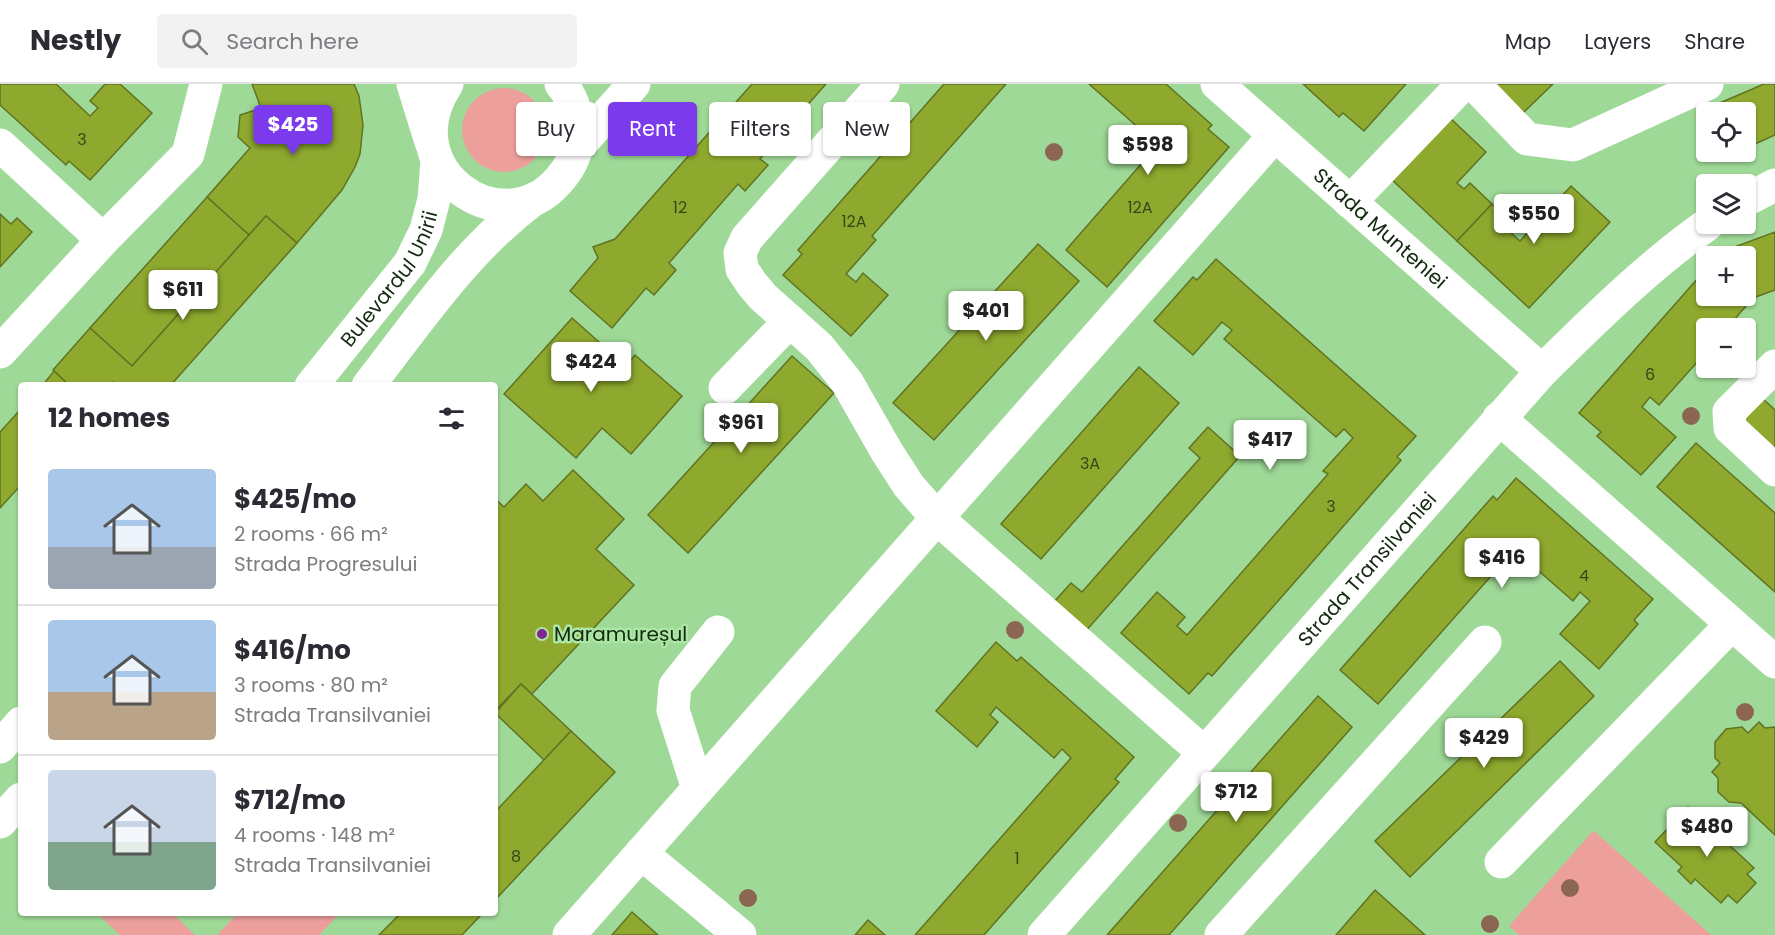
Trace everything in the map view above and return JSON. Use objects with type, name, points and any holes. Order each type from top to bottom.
[{"type":"street","points":[[0,352],[103,240],[188,154],[206,84]]},
{"type":"street","points":[[413,84],[434,152],[449,180],[467,195],[489,203],[511,205],[534,199]]},
{"type":"street","name":"Bulevardul Unirii","points":[[314,382],[410,263],[426,230],[434,199],[434,152],[431,123],[435,103],[447,84]]},
{"type":"street","points":[[561,84],[572,102]]},
{"type":"street","points":[[596,127],[634,84]]},
{"type":"street","points":[[883,84],[747,238],[740,253],[742,269],[752,284],[819,347],[847,382],[904,478],[937,518],[1204,753]]},
{"type":"street","name":"Strada Munteniei","points":[[1217,84],[1542,371]]},
{"type":"street","points":[[1350,202],[1463,84]]},
{"type":"street","points":[[1474,84],[1527,139],[1573,145],[1707,84]]},
{"type":"street","points":[[569,935],[1275,135]]},
{"type":"street","points":[[0,145],[103,240]]},
{"type":"street","points":[[371,382],[470,256],[505,221],[553,187],[568,170],[573,156]]},
{"type":"street","points":[[1756,195],[1775,185]]},
{"type":"street","name":"Strada Transilvaniei","points":[[1044,935],[1542,371],[1631,284],[1668,252],[1696,232]]},
{"type":"street","points":[[725,388],[790,321]]},
{"type":"street","points":[[1775,366],[1730,412],[1730,428],[1775,470]]},
{"type":"street","points":[[1499,418],[1775,662]]},
{"type":"street","points":[[1501,862],[1732,624]]},
{"type":"street","points":[[698,789],[673,710],[675,686],[718,632]]},
{"type":"street","points":[[1221,935],[1485,642]]},
{"type":"street","points":[[0,747],[18,726]]},
{"type":"street","points":[[0,822],[18,802]]},
{"type":"street","points":[[641,853],[740,935]]},
{"type":"shaded area","points":[[504,88],[520,91],[535,102],[516,102],[516,156],[537,156],[534,160],[520,169],[504,172],[488,169],[474,160],[465,146],[462,130],[465,114],[474,100],[488,91]]},
{"type":"shaded area","points":[[1593,831],[1711,935],[1519,935],[1509,926]]},
{"type":"shaded area","points":[[100,916],[175,916],[195,935],[120,935]]},
{"type":"shaded area","points":[[235,916],[337,916],[319,935],[217,935]]},
{"type":"building","points":[[0,84],[56,84],[90,116],[98,108],[90,101],[105,84],[120,84],[152,113],[90,180],[69,161],[66,165],[0,105]]},
{"type":"building","points":[[252,84],[354,84],[359,96],[363,125],[360,154],[355,167],[342,190],[297,243],[266,216],[249,235],[207,197],[250,148],[238,137],[240,115],[261,108]]},
{"type":"building","points":[[752,84],[826,84],[810,102],[736,102]]},
{"type":"building","points":[[944,84],[1006,84],[872,236],[876,240],[846,274],[856,282],[863,273],[888,295],[851,336],[783,275],[802,254],[798,250],[881,156],[910,156],[910,123]]},
{"type":"building","points":[[1089,84],[1166,84],[1212,125],[1208,129],[1229,147],[1107,287],[1066,250],[1149,155],[1158,164],[1167,153]]},
{"type":"building","points":[[1303,84],[1406,84],[1364,131],[1343,113],[1339,117]]},
{"type":"building","points":[[1494,84],[1553,84],[1522,114]]},
{"type":"building","points":[[1764,84],[1775,84],[1775,135],[1756,144],[1756,102],[1722,102]]},
{"type":"building","points":[[1448,116],[1486,152],[1457,183],[1464,189],[1470,183],[1492,204],[1457,241],[1390,178]]},
{"type":"building","points":[[709,133],[709,156],[763,156],[760,159],[768,165],[745,191],[738,184],[669,263],[676,270],[654,295],[646,288],[612,328],[570,291],[598,258],[593,247],[615,239],[688,156],[697,156],[697,146]]},
{"type":"building","points":[[1571,186],[1610,222],[1529,308],[1457,241],[1492,204],[1514,224],[1508,230],[1520,241]]},
{"type":"building","points":[[207,197],[249,235],[132,366],[90,328]]},
{"type":"building","points":[[0,214],[11,224],[17,218],[32,232],[0,267]]},
{"type":"building","points":[[266,216],[297,243],[174,382],[66,382],[53,370],[90,328],[132,366]]},
{"type":"building","points":[[1775,232],[1775,290],[1756,297],[1756,246],[1737,246]]},
{"type":"building","points":[[1038,244],[1079,281],[934,440],[893,403]]},
{"type":"building","points":[[1216,259],[1416,436],[1397,457],[1401,460],[1212,676],[1208,673],[1189,694],[1121,633],[1157,592],[1185,617],[1177,626],[1187,635],[1328,474],[1323,471],[1353,438],[1344,429],[1336,437],[1224,339],[1232,330],[1222,322],[1193,355],[1154,321],[1193,277],[1197,280]]},
{"type":"building","points":[[1696,280],[1696,306],[1746,306],[1736,318],[1696,318],[1696,363],[1659,405],[1650,397],[1642,407],[1676,437],[1641,475],[1597,436],[1601,432],[1579,413]]},
{"type":"building","points":[[572,318],[626,366],[635,355],[682,396],[631,454],[602,428],[576,458],[504,394]]},
{"type":"building","points":[[792,356],[834,393],[688,553],[648,515]]},
{"type":"building","points":[[1139,367],[1179,403],[1041,559],[1001,524]]},
{"type":"building","points":[[54,371],[66,382],[45,382]]},
{"type":"building","points":[[1762,398],[1775,410],[1775,455],[1740,423]]},
{"type":"building","points":[[18,412],[18,488],[0,508],[0,432]]},
{"type":"building","points":[[1208,427],[1240,456],[1085,632],[1053,603],[1071,583],[1082,592],[1200,458],[1189,448]]},
{"type":"building","points":[[1696,443],[1775,513],[1775,592],[1657,487]]},
{"type":"building","name":"Maramureșul","points":[[573,470],[624,519],[596,549],[634,585],[532,694],[521,684],[498,708],[498,502],[504,507],[526,484],[543,501]]},
{"type":"building","points":[[1516,478],[1653,599],[1634,620],[1638,624],[1599,669],[1560,634],[1590,601],[1580,592],[1573,601],[1524,558],[1532,549],[1522,541],[1378,704],[1340,670],[1493,496],[1497,500]]},
{"type":"building","points":[[996,642],[1017,661],[1021,657],[1134,757],[1115,779],[1119,782],[984,935],[915,935],[1071,758],[1062,749],[1054,758],[996,707],[990,715],[998,722],[977,747],[936,711]]},
{"type":"building","points":[[1560,661],[1594,696],[1410,877],[1375,841]]},
{"type":"building","points":[[521,684],[571,731],[544,760],[498,716],[498,710]]},
{"type":"building","points":[[1318,696],[1352,727],[1169,935],[1107,935]]},
{"type":"building","points":[[1759,722],[1765,728],[1775,727],[1775,835],[1741,803],[1729,802],[1718,792],[1718,778],[1712,772],[1720,763],[1715,758],[1715,742],[1726,729],[1742,727],[1748,733]]},
{"type":"building","points":[[571,731],[615,772],[498,897],[498,809]]},
{"type":"building","points":[[1688,807],[1754,868],[1747,874],[1756,883],[1737,903],[1728,895],[1721,903],[1695,879],[1691,884],[1678,871],[1682,867],[1655,842]]},
{"type":"building","points":[[1375,890],[1425,935],[1336,935]]},
{"type":"building","points":[[632,912],[658,935],[612,935]]},
{"type":"building","points":[[398,916],[480,916],[462,935],[379,935]]},
{"type":"building","points":[[868,920],[885,935],[855,935]]},
{"type":"place","name":"Maramureșul","points":[[542,634]]}]
